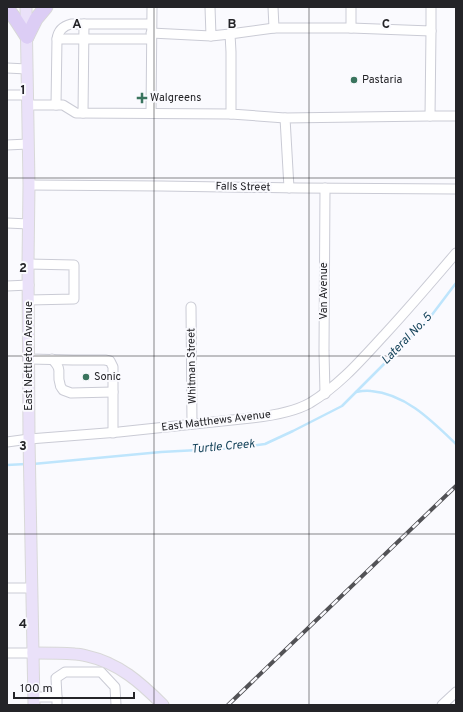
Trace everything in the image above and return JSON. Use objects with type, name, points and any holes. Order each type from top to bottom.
[{"type":"highway","points":[[27,37],[36,19],[46,7]]},
{"type":"highway","points":[[7,8],[27,37]]},
{"type":"main road","name":"East Nettleton Avenue","points":[[26,7],[29,185],[29,439],[34,701]]},
{"type":"main road","points":[[32,653],[65,653],[103,660],[117,667],[139,682],[163,705]]},
{"type":"street","points":[[151,114],[152,7]]},
{"type":"street","points":[[210,7],[211,36]]},
{"type":"street","points":[[273,7],[274,28]]},
{"type":"street","points":[[351,7],[351,28]]},
{"type":"street","points":[[430,116],[431,7]]},
{"type":"street","points":[[56,105],[57,39],[58,34],[65,26],[71,24],[211,36],[274,28],[351,28],[430,31]]},
{"type":"street","points":[[83,113],[84,24]]},
{"type":"street","points":[[57,39],[84,39],[151,32]]},
{"type":"street","points":[[230,34],[231,114]]},
{"type":"street","points":[[7,68],[27,69]]},
{"type":"street","points":[[7,95],[56,105],[63,105],[76,113],[231,114],[285,118],[456,116]]},
{"type":"street","points":[[285,118],[288,188]]},
{"type":"street","points":[[7,144],[28,144]]},
{"type":"street","name":"Falls Street","points":[[29,185],[456,189]]},
{"type":"street","name":"Van Avenue","points":[[325,188],[325,394]]},
{"type":"street","points":[[7,223],[29,224]]},
{"type":"street","name":"East Matthews Avenue","points":[[7,442],[113,433],[251,418],[272,415],[298,408],[325,394],[334,386],[357,364],[454,259]]},
{"type":"street","points":[[28,264],[74,265],[74,299],[28,300]]},
{"type":"street","points":[[7,286],[28,285]]},
{"type":"street","name":"Whitman Street","points":[[191,307],[192,424]]},
{"type":"street","points":[[29,358],[110,361],[114,367],[113,433]]},
{"type":"street","points":[[52,359],[57,364],[59,370],[59,383],[63,390],[71,393],[113,392]]},
{"type":"street","points":[[7,588],[31,588]]},
{"type":"street","points":[[7,653],[32,653]]},
{"type":"street","points":[[82,655],[82,671]]},
{"type":"street","points":[[34,701],[57,701],[56,678],[66,672],[82,671],[101,672],[115,687],[116,705]]},
{"type":"street","points":[[442,705],[456,692]]},
{"type":"waterway","name":"Lateral No. 5","points":[[356,392],[428,320],[456,283]]},
{"type":"waterway","name":"Turtle Creek","points":[[33,464],[161,452],[235,448],[265,444],[342,406],[356,392],[365,391],[384,393],[407,403],[438,426],[456,444]]},
{"type":"waterway","name":"Turtle Creek","points":[[7,465],[26,464]]},
{"type":"railway","points":[[228,705],[456,486]]},
{"type":"place","name":"Pastaria","points":[[354,80]]},
{"type":"place","name":"Walgreens","points":[[142,98]]},
{"type":"place","name":"Sonic","points":[[86,377]]}]
